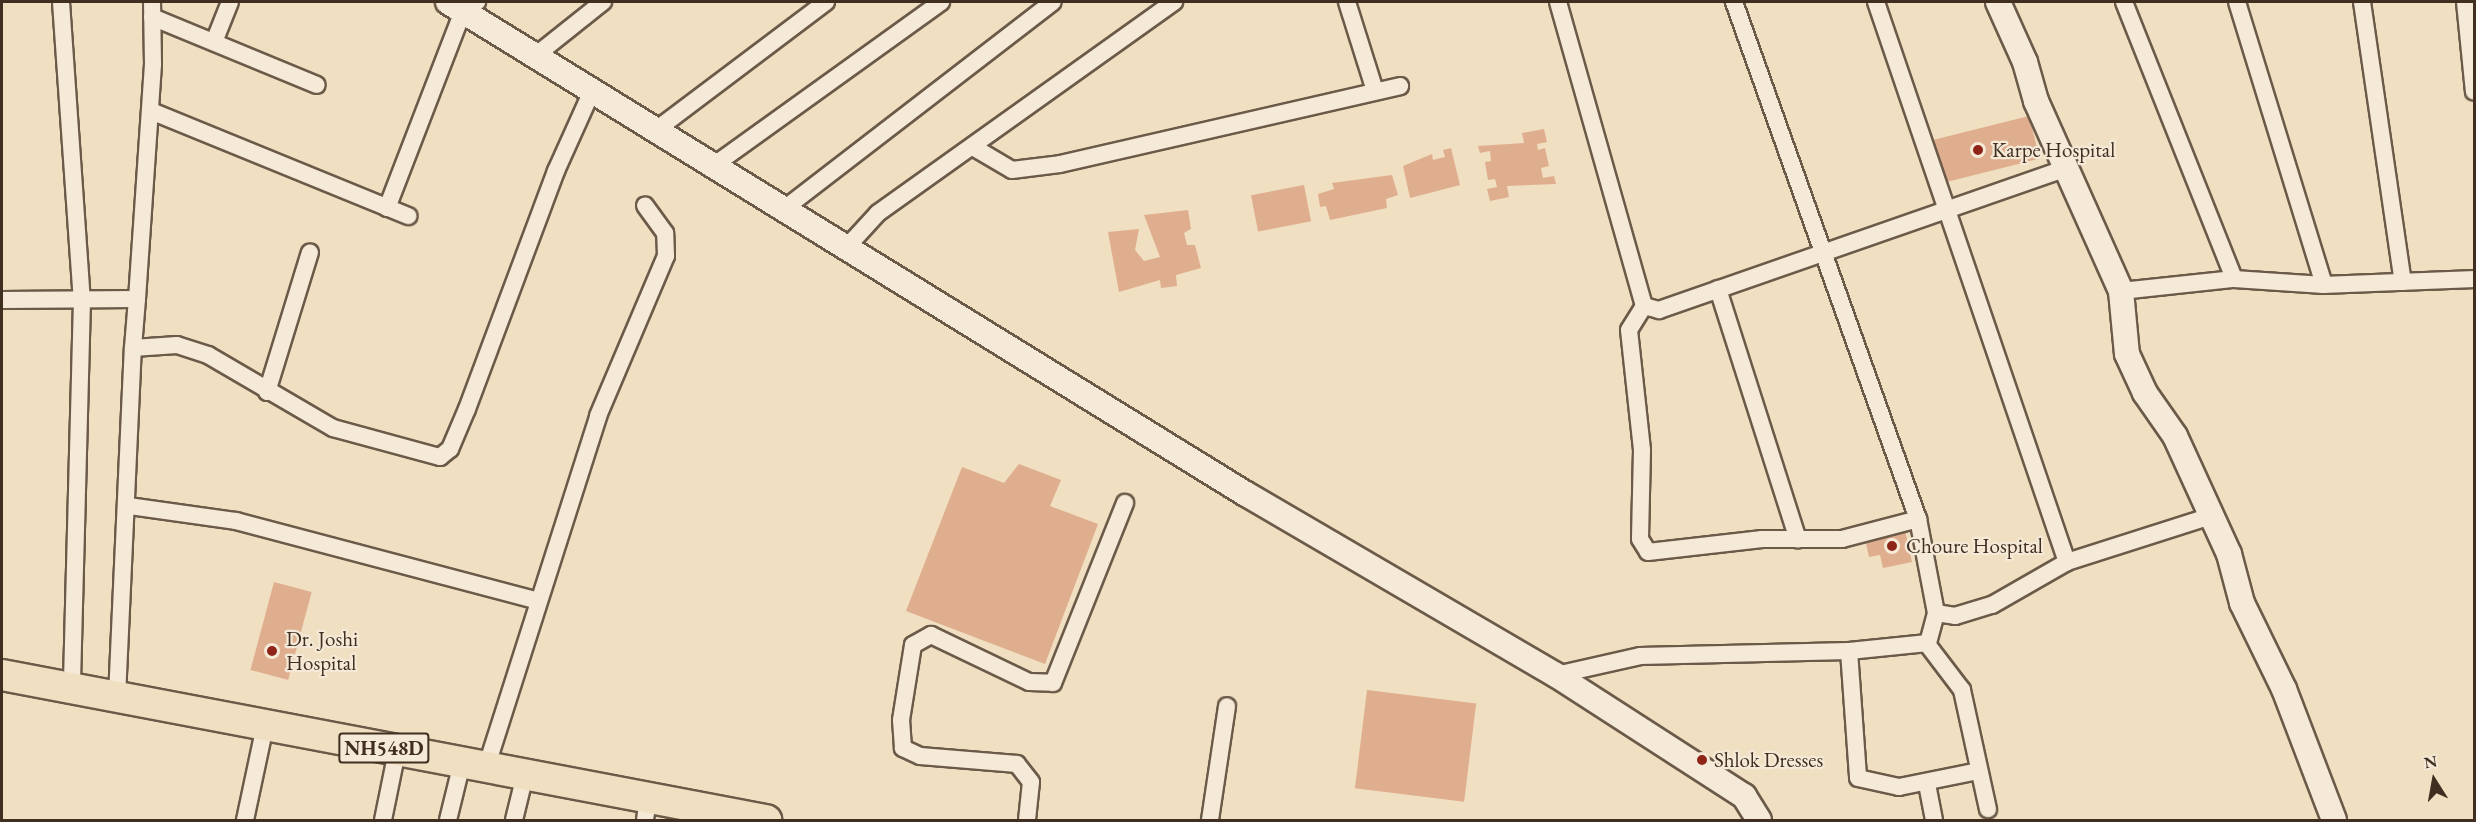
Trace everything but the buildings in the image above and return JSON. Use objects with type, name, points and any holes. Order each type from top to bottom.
[{"type":"highway","name":"NH548D","points":[[2,675],[525,775],[647,810],[766,820]]},
{"type":"street","points":[[61,2],[82,300],[72,689]]},
{"type":"street","points":[[214,42],[230,2]]},
{"type":"street","points":[[535,56],[603,2]]},
{"type":"street","points":[[656,130],[826,2]]},
{"type":"street","points":[[713,166],[941,2]]},
{"type":"street","points":[[784,209],[1053,2]]},
{"type":"street","points":[[846,248],[878,213],[1174,2]]},
{"type":"street","points":[[1347,2],[1375,91]]},
{"type":"street","points":[[1558,2],[1644,306],[1629,330],[1642,450],[1640,539],[1648,552],[1798,540],[1842,539],[1918,519]]},
{"type":"street","points":[[1734,2],[1822,255],[1918,519],[1936,614],[1927,644]]},
{"type":"street","points":[[1876,2],[2067,562]]},
{"type":"street","points":[[1998,2],[2066,168],[2121,291],[2127,354],[2145,393],[2175,436],[2229,554],[2242,603],[2280,680],[2334,820]]},
{"type":"street","points":[[2124,2],[2234,279]]},
{"type":"street","points":[[2237,2],[2324,285]]},
{"type":"street","points":[[2362,2],[2403,282]]},
{"type":"street","points":[[2464,2],[2475,92]]},
{"type":"street","points":[[387,207],[463,5],[535,56],[1246,494],[1556,675],[1744,796],[1759,820]]},
{"type":"street","points":[[117,697],[129,506],[133,348],[151,111],[152,9],[214,42],[317,85]]},
{"type":"street","points":[[973,147],[1012,170],[1048,166],[1400,86]]},
{"type":"street","points":[[133,348],[177,345],[208,355],[267,392],[333,428],[440,457],[450,449],[556,171],[592,91]]},
{"type":"street","points":[[151,111],[408,216]]},
{"type":"street","points":[[1644,306],[1659,310],[2066,168]]},
{"type":"street","points":[[448,820],[474,766],[539,601],[598,416],[666,256],[664,233],[645,205]]},
{"type":"street","points":[[267,392],[310,252]]},
{"type":"street","points":[[2121,291],[2234,279],[2324,285],[2475,279]]},
{"type":"street","points":[[1718,289],[1798,540]]},
{"type":"street","points":[[2,300],[137,299]]},
{"type":"street","points":[[1027,820],[1031,782],[1017,764],[920,756],[903,747],[901,720],[913,645],[931,635],[1029,682],[1053,683],[1125,503]]},
{"type":"street","points":[[129,506],[236,521],[539,601]]},
{"type":"street","points":[[1936,614],[1955,616],[1992,605],[2067,562],[2211,516]]},
{"type":"street","points":[[1556,675],[1640,656],[1849,651],[1927,644]]},
{"type":"street","points":[[1927,644],[1962,690],[1988,809]]},
{"type":"street","points":[[1849,651],[1858,778],[1899,787],[1927,784],[1978,771]]},
{"type":"street","points":[[1210,820],[1227,706]]},
{"type":"street","points":[[245,820],[265,726]]},
{"type":"street","points":[[383,820],[397,751]]},
{"type":"street","points":[[514,820],[525,775]]},
{"type":"street","points":[[1927,784],[1934,820]]},
{"type":"place","name":"Karpe Hospital","points":[[1978,150]]},
{"type":"place","name":"Choure Hospital","points":[[1892,546]]},
{"type":"place","name":"Dr. Joshi Hospital","points":[[272,651]]},
{"type":"place","name":"Shlok Dresses","points":[[1702,760]]}]
